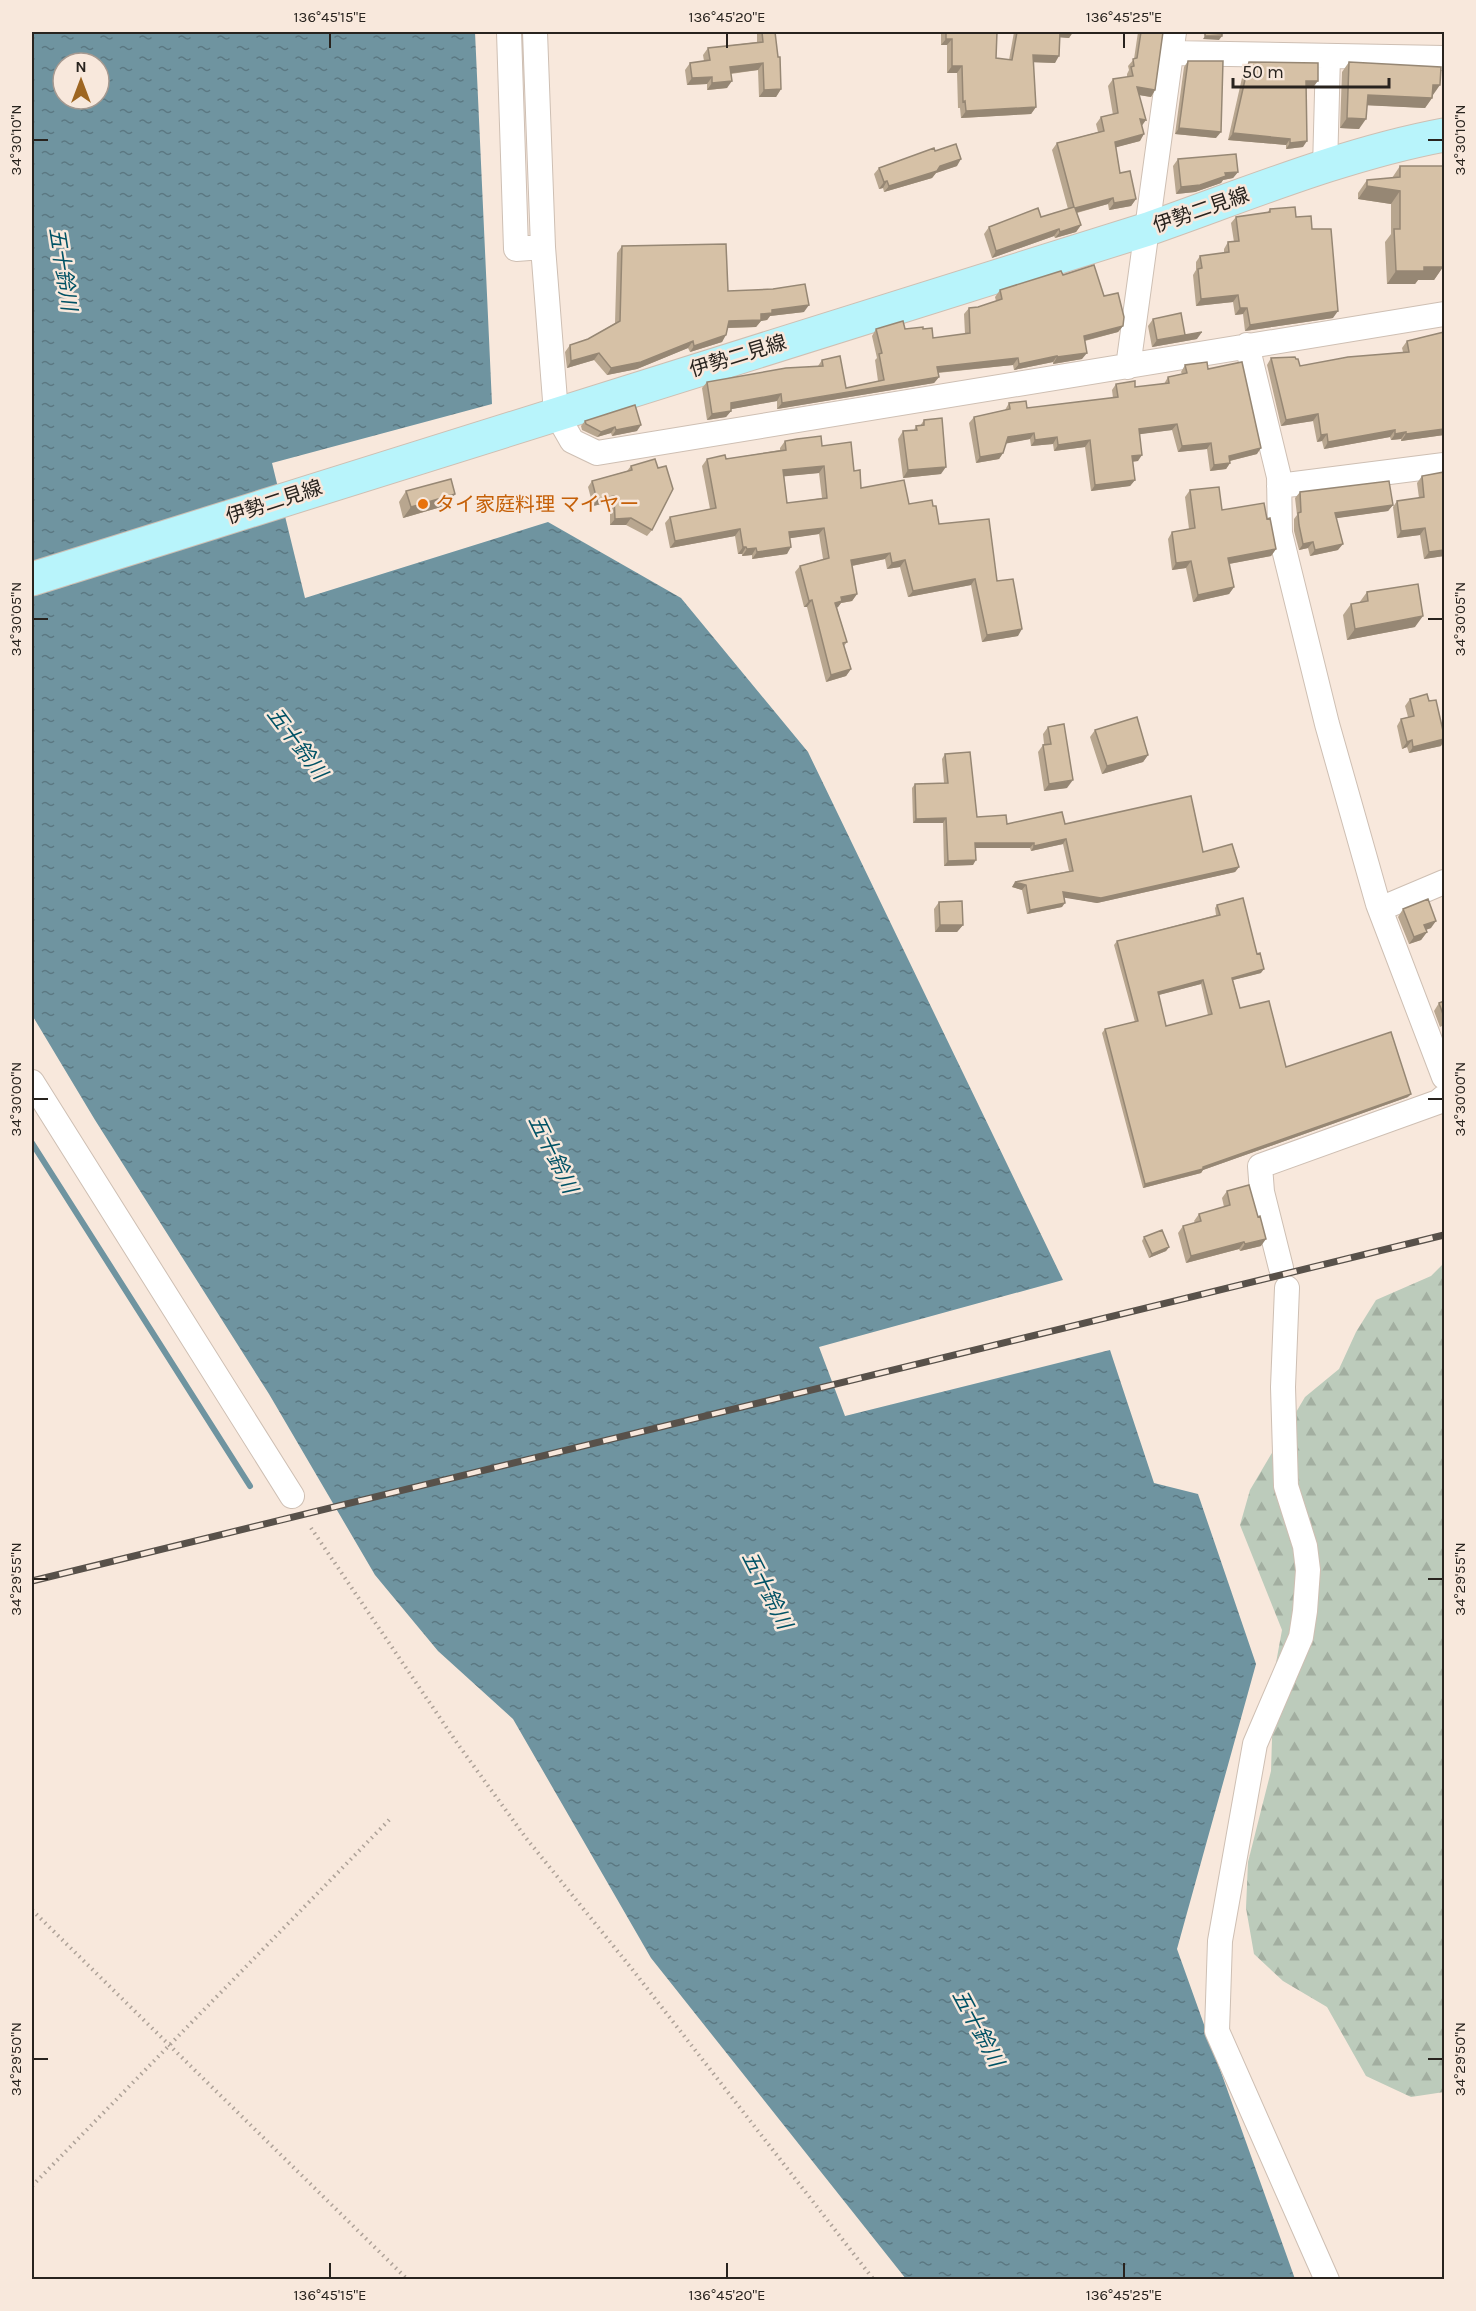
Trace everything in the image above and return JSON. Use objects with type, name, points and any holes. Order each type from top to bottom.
[{"type":"main road","name":"伊勢二見線","points":[[32,579],[1148,229],[1324,168],[1444,135]]},
{"type":"street","points":[[509,32],[516,249],[543,247]]},
{"type":"street","points":[[536,32],[543,247],[556,413],[572,441],[597,453],[1444,314]]},
{"type":"street","points":[[1128,367],[1172,42],[1328,56],[1444,58]]},
{"type":"street","points":[[1324,168],[1328,56]]},
{"type":"street","points":[[1247,345],[1279,477],[1282,543],[1327,724],[1380,909],[1444,1077]]},
{"type":"street","points":[[1279,486],[1444,465]]},
{"type":"street","points":[[1380,909],[1444,882]]},
{"type":"street","points":[[32,1082],[292,1496]]},
{"type":"street","points":[[1327,2280],[1217,2031],[1220,1941],[1255,1744],[1300,1637],[1305,1611],[1308,1570],[1305,1546],[1286,1486],[1283,1386],[1284,1278],[1262,1192],[1260,1166],[1438,1102],[1444,1097]]},
{"type":"path","points":[[311,1528],[457,1743],[526,1838],[632,1969],[874,2280]]},
{"type":"path","points":[[32,2186],[392,1816]]},
{"type":"path","points":[[32,1910],[408,2280]]},
{"type":"green space","points":[[1444,1263],[1444,2092],[1411,2097],[1366,2076],[1327,2007],[1283,1981],[1254,1954],[1246,1908],[1248,1862],[1271,1771],[1274,1674],[1282,1630],[1240,1525],[1250,1490],[1305,1397],[1339,1369],[1356,1332],[1376,1300],[1431,1276]]},
{"type":"water","name":"五十鈴川","points":[[32,32],[475,32],[492,404],[272,463],[305,598],[548,522],[681,598],[808,752],[1063,1280],[819,1347],[845,1416],[1110,1350],[1154,1483],[1198,1494],[1256,1664],[1177,1949],[1295,2279],[906,2279],[651,1958],[513,1719],[438,1651],[375,1575],[269,1394],[95,1120],[32,1015]]},
{"type":"building","points":[[762,32],[775,32],[778,57],[780,57],[781,89],[764,90],[763,63],[730,67],[732,81],[712,83],[712,77],[692,78],[690,63],[710,60],[708,48],[763,42]]},
{"type":"building","points":[[946,32],[997,32],[996,58],[1012,60],[1017,32],[1060,32],[1059,56],[1033,55],[1036,107],[966,111],[965,101],[963,102],[962,66],[952,66],[952,39],[946,39]]},
{"type":"building","points":[[1141,32],[1163,32],[1155,90],[1137,87],[1146,120],[1140,119],[1144,134],[1115,142],[1120,173],[1130,171],[1136,199],[1114,203],[1113,198],[1075,208],[1081,225],[1060,232],[1059,229],[996,251],[989,227],[1038,208],[1041,217],[1074,207],[1057,143],[1104,131],[1101,117],[1118,113],[1113,79],[1133,76],[1131,67],[1134,66],[1133,59],[1137,58]]},
{"type":"building","points":[[1205,33],[1222,34],[1222,36],[1205,36]]},
{"type":"building","points":[[1188,61],[1223,61],[1221,132],[1179,128]]},
{"type":"building","points":[[1249,62],[1318,63],[1318,81],[1306,81],[1307,141],[1290,143],[1290,139],[1233,133]]},
{"type":"building","points":[[1349,62],[1441,67],[1440,85],[1433,85],[1432,98],[1368,95],[1366,119],[1347,118]]},
{"type":"building","points":[[956,144],[961,159],[940,166],[937,171],[889,186],[887,181],[884,182],[879,168],[934,148],[935,151]]},
{"type":"building","points":[[1236,154],[1238,172],[1225,173],[1226,176],[1200,185],[1181,187],[1178,159]]},
{"type":"building","points":[[1400,166],[1444,166],[1443,267],[1424,267],[1424,271],[1396,271],[1394,229],[1400,229],[1400,191],[1367,186],[1367,180],[1400,177]]},
{"type":"building","points":[[1295,207],[1296,217],[1311,216],[1312,229],[1331,229],[1338,311],[1250,325],[1247,308],[1240,308],[1238,295],[1201,299],[1198,269],[1202,268],[1200,256],[1229,252],[1228,242],[1239,241],[1236,217],[1270,212],[1270,209]]},
{"type":"building","points":[[726,244],[728,291],[773,289],[805,284],[809,305],[772,310],[772,313],[761,314],[761,320],[729,321],[726,335],[694,346],[693,341],[641,362],[611,368],[599,353],[571,361],[570,345],[588,339],[620,321],[622,246]]},
{"type":"building","points":[[1094,265],[1104,296],[1118,293],[1124,317],[1123,326],[1084,336],[1087,353],[1057,356],[1019,364],[1018,358],[937,367],[939,377],[782,403],[781,394],[731,403],[731,411],[712,414],[707,382],[786,368],[823,366],[822,360],[840,356],[846,388],[884,380],[879,354],[882,353],[876,329],[903,321],[905,329],[932,328],[933,338],[970,333],[969,308],[1002,299],[1000,290],[1061,271],[1063,275]]},
{"type":"building","points":[[1181,313],[1185,335],[1202,332],[1157,340],[1153,319]]},
{"type":"building","points":[[1444,332],[1444,429],[1406,434],[1406,432],[1395,434],[1395,430],[1328,442],[1327,434],[1321,435],[1318,414],[1286,420],[1271,358],[1295,357],[1300,366],[1348,357],[1409,352],[1407,341]]},
{"type":"building","points":[[1207,362],[1208,369],[1242,362],[1261,448],[1229,456],[1230,463],[1214,465],[1211,443],[1182,446],[1177,424],[1139,429],[1142,455],[1132,456],[1135,480],[1095,485],[1090,440],[1058,445],[1057,437],[1035,440],[1034,433],[1008,437],[1003,453],[980,457],[974,417],[1010,409],[1009,403],[1026,401],[1027,408],[1118,397],[1116,384],[1135,381],[1135,387],[1169,383],[1168,377],[1187,373],[1185,365]]},
{"type":"building","points":[[635,405],[641,425],[616,430],[615,427],[601,432],[586,424],[585,421]]},
{"type":"building","points":[[942,418],[946,467],[908,470],[903,431],[917,430],[916,426],[924,425],[924,420]]},
{"type":"building","points":[[821,436],[822,446],[851,442],[854,471],[860,470],[861,488],[904,480],[909,504],[932,500],[933,506],[936,506],[939,524],[989,519],[997,581],[1013,579],[1022,629],[987,635],[975,579],[913,591],[905,560],[892,563],[890,553],[851,560],[857,594],[841,597],[842,601],[835,603],[847,642],[843,643],[851,669],[831,675],[812,600],[809,601],[800,566],[829,558],[824,528],[789,532],[791,547],[757,552],[756,548],[743,547],[740,529],[675,541],[670,517],[716,508],[707,459],[725,455],[726,459],[786,450],[785,441]],"holes":[[[824,466],[827,498],[787,503],[783,470]]]},
{"type":"building","points":[[655,459],[658,468],[666,466],[673,489],[652,530],[631,518],[615,519],[614,496],[597,500],[592,481],[632,470],[631,466]]},
{"type":"building","points":[[1444,472],[1444,550],[1429,552],[1425,528],[1401,531],[1397,501],[1424,497],[1422,476]]},
{"type":"building","points":[[451,479],[455,494],[411,507],[406,491]]},
{"type":"building","points":[[1389,481],[1393,505],[1335,513],[1343,544],[1315,550],[1313,542],[1303,544],[1298,513],[1301,512],[1300,492]]},
{"type":"building","points":[[1219,487],[1222,510],[1264,503],[1267,519],[1270,518],[1276,549],[1228,558],[1234,587],[1198,595],[1191,561],[1176,563],[1172,532],[1195,528],[1190,490]]},
{"type":"building","points":[[1418,584],[1423,616],[1355,629],[1351,604],[1368,601],[1367,592]]},
{"type":"building","points":[[1427,694],[1429,701],[1436,700],[1444,739],[1413,747],[1412,740],[1407,742],[1401,719],[1414,716],[1410,699]]},
{"type":"building","points":[[1137,717],[1148,755],[1107,766],[1095,730]]},
{"type":"building","points":[[1064,724],[1073,780],[1049,784],[1043,745],[1051,744],[1048,727]]},
{"type":"building","points":[[970,752],[977,817],[1006,815],[1007,824],[1062,812],[1065,824],[1191,796],[1203,852],[1232,844],[1239,867],[1101,898],[1063,892],[1065,903],[1030,910],[1026,885],[1015,882],[1073,871],[1066,839],[1034,846],[1034,843],[975,843],[976,860],[948,861],[946,818],[916,819],[915,784],[948,783],[945,754]]},
{"type":"building","points":[[1243,898],[1257,954],[1260,953],[1264,969],[1232,978],[1240,1008],[1269,1001],[1286,1067],[1391,1032],[1411,1094],[1203,1167],[1203,1169],[1145,1184],[1105,1029],[1138,1021],[1117,941],[1220,915],[1217,905]],"holes":[[[1203,980],[1212,1014],[1166,1026],[1158,992]]]},
{"type":"building","points":[[1428,899],[1436,921],[1424,925],[1427,932],[1414,937],[1403,909]]},
{"type":"building","points":[[962,901],[963,925],[940,925],[939,902]]},
{"type":"building","points":[[1444,1001],[1444,1017],[1439,1003]]},
{"type":"building","points":[[1249,1185],[1266,1239],[1245,1244],[1244,1242],[1191,1256],[1183,1226],[1201,1221],[1199,1214],[1230,1205],[1227,1191]]},
{"type":"building","points":[[1162,1230],[1169,1247],[1152,1254],[1144,1237]]},
{"type":"waterway","points":[[32,1143],[250,1486]]},
{"type":"railway","points":[[32,1581],[1444,1235]]},
{"type":"place","name":"タイ家庭料理 マイヤー","points":[[423,504]]}]
